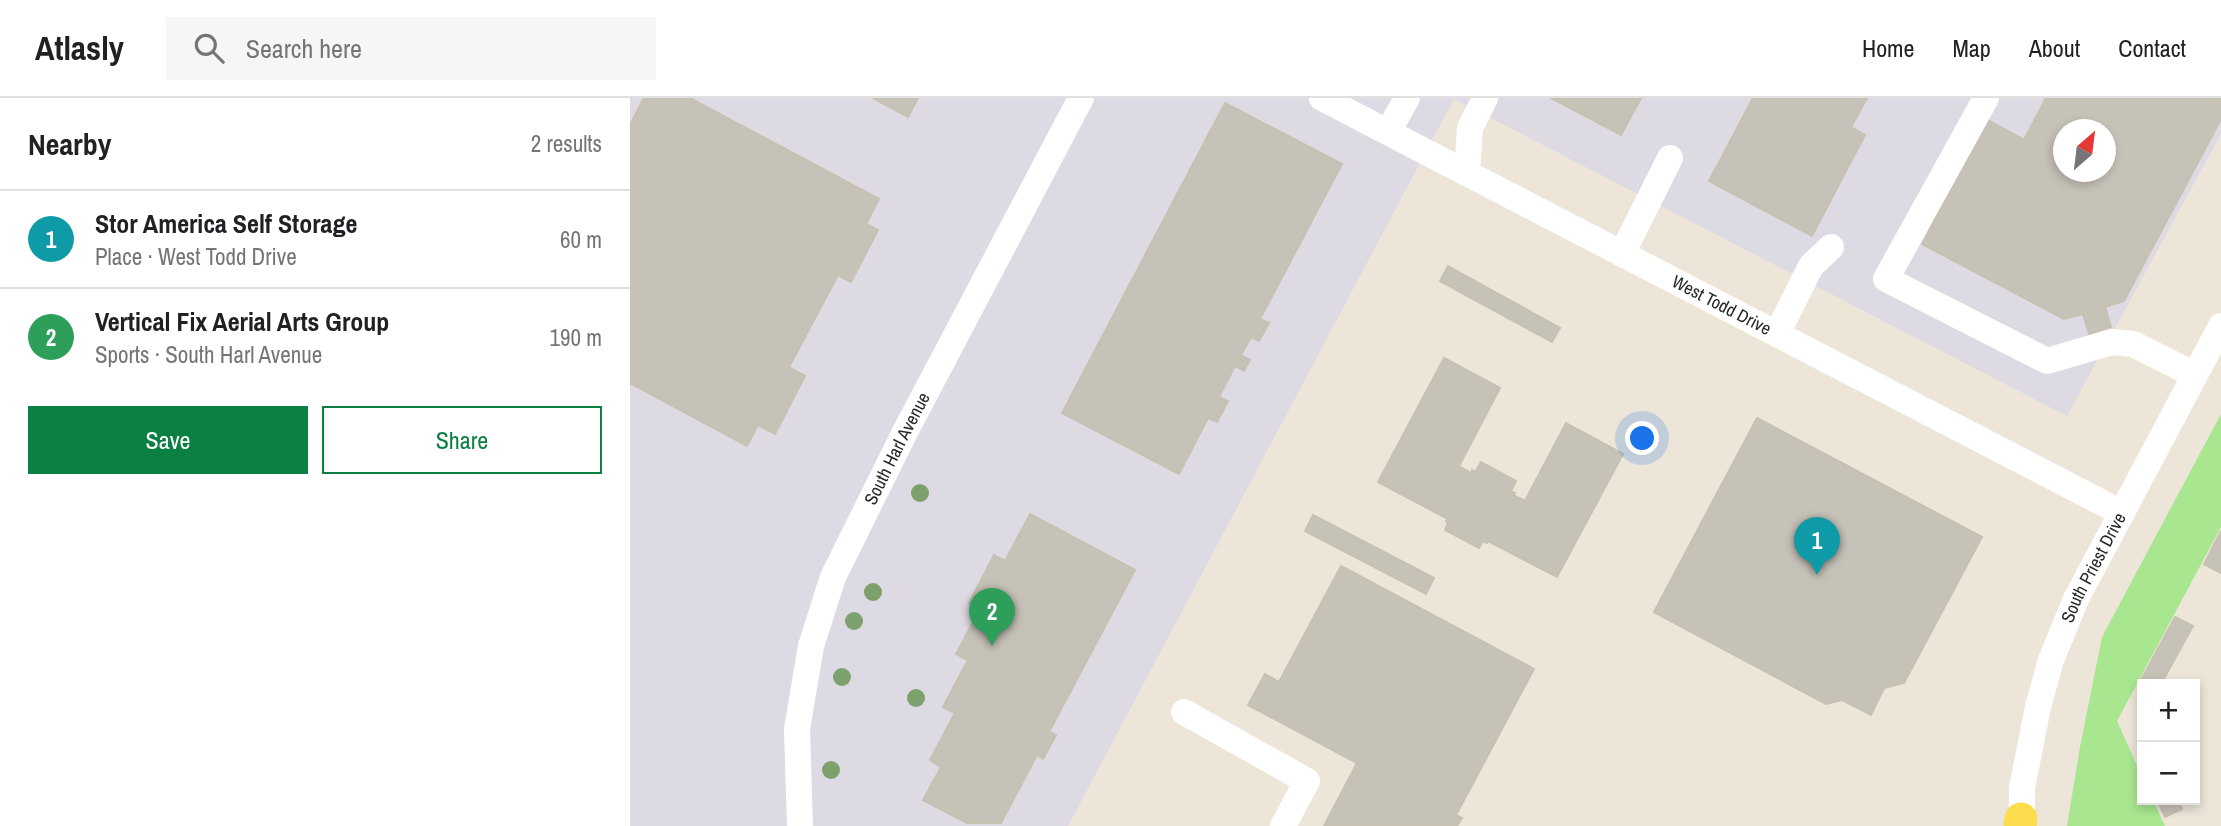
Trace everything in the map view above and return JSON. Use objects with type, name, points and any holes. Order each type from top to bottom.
[{"type":"street","name":"South Harl Avenue","points":[[800,826],[797,729],[811,646],[833,577],[905,432],[1081,98]]},
{"type":"street","name":"West Todd Drive","points":[[1322,98],[2122,513]]},
{"type":"street","points":[[1388,132],[1407,98]]},
{"type":"street","points":[[1467,173],[1470,128],[1485,98]]},
{"type":"street","points":[[1986,98],[1886,279],[2047,361],[2112,342],[2133,344],[2195,375]]},
{"type":"street","points":[[1622,254],[1670,158]]},
{"type":"street","points":[[1777,334],[1811,266],[1830,247]]},
{"type":"street","name":"South Priest Drive","points":[[2021,824],[2024,776],[2051,660],[2076,599],[2221,326]]},
{"type":"street","points":[[1184,712],[1307,781],[1283,826]]},
{"type":"shaded area","points":[[630,98],[2221,98],[2221,134],[2067,416],[1454,99],[1068,826],[630,826]]},
{"type":"green space","points":[[2221,414],[2221,527],[2140,679],[2137,679],[2117,721],[2137,766],[2137,805],[2155,805],[2165,826],[2067,826],[2102,637]]},
{"type":"building","points":[[644,98],[690,98],[879,199],[866,224],[878,230],[851,282],[838,275],[789,367],[805,376],[775,434],[758,425],[747,446],[630,383],[630,125]]},
{"type":"building","points":[[873,98],[918,98],[908,117]]},
{"type":"building","points":[[1551,98],[1641,98],[1621,135]]},
{"type":"building","points":[[1753,98],[1867,98],[1851,127],[1865,135],[1812,236],[1709,181]]},
{"type":"building","points":[[2046,98],[2221,98],[2221,119],[2124,301],[2105,307],[2111,327],[2089,334],[2083,314],[2064,319],[1922,244],[1986,119],[2024,140]]},
{"type":"building","points":[[1225,103],[1342,164],[1260,319],[1269,323],[1259,341],[1251,337],[1241,355],[1250,360],[1244,371],[1235,366],[1219,397],[1228,401],[1217,422],[1208,418],[1179,474],[1062,413]]},
{"type":"building","points":[[1448,266],[1560,328],[1552,342],[1440,281]]},
{"type":"building","points":[[1444,358],[1500,388],[1459,466],[1471,473],[1472,470],[1475,472],[1481,462],[1516,481],[1511,491],[1525,501],[1566,423],[1623,454],[1557,577],[1488,541],[1483,541],[1479,548],[1445,530],[1448,519],[1378,482]]},
{"type":"building","points":[[1757,418],[1982,537],[1904,683],[1884,688],[1871,715],[1842,700],[1826,704],[1654,612]]},
{"type":"building","points":[[1030,514],[1135,570],[1049,732],[1056,735],[1043,759],[1037,755],[1001,823],[967,823],[923,800],[941,767],[930,760],[955,713],[943,707],[968,660],[956,654],[980,609],[969,603],[994,555],[1005,561]]},
{"type":"building","points":[[1313,515],[1434,578],[1426,594],[1305,531]]},
{"type":"building","points":[[2221,531],[2221,573],[2204,564]]},
{"type":"building","points":[[1341,566],[1534,669],[1456,815],[1462,818],[1457,826],[1324,826],[1357,763],[1248,705],[1265,674],[1279,682]]},
{"type":"building","points":[[2175,617],[2193,626],[2164,679],[2142,679]]},
{"type":"building","points":[[2159,805],[2180,805],[2182,809],[2165,817]]},
{"type":"place","name":"Stor America Self Storage","points":[[1817,575]]},
{"type":"place","name":"Vertical Fix Aerial Arts Group","points":[[992,646]]}]
